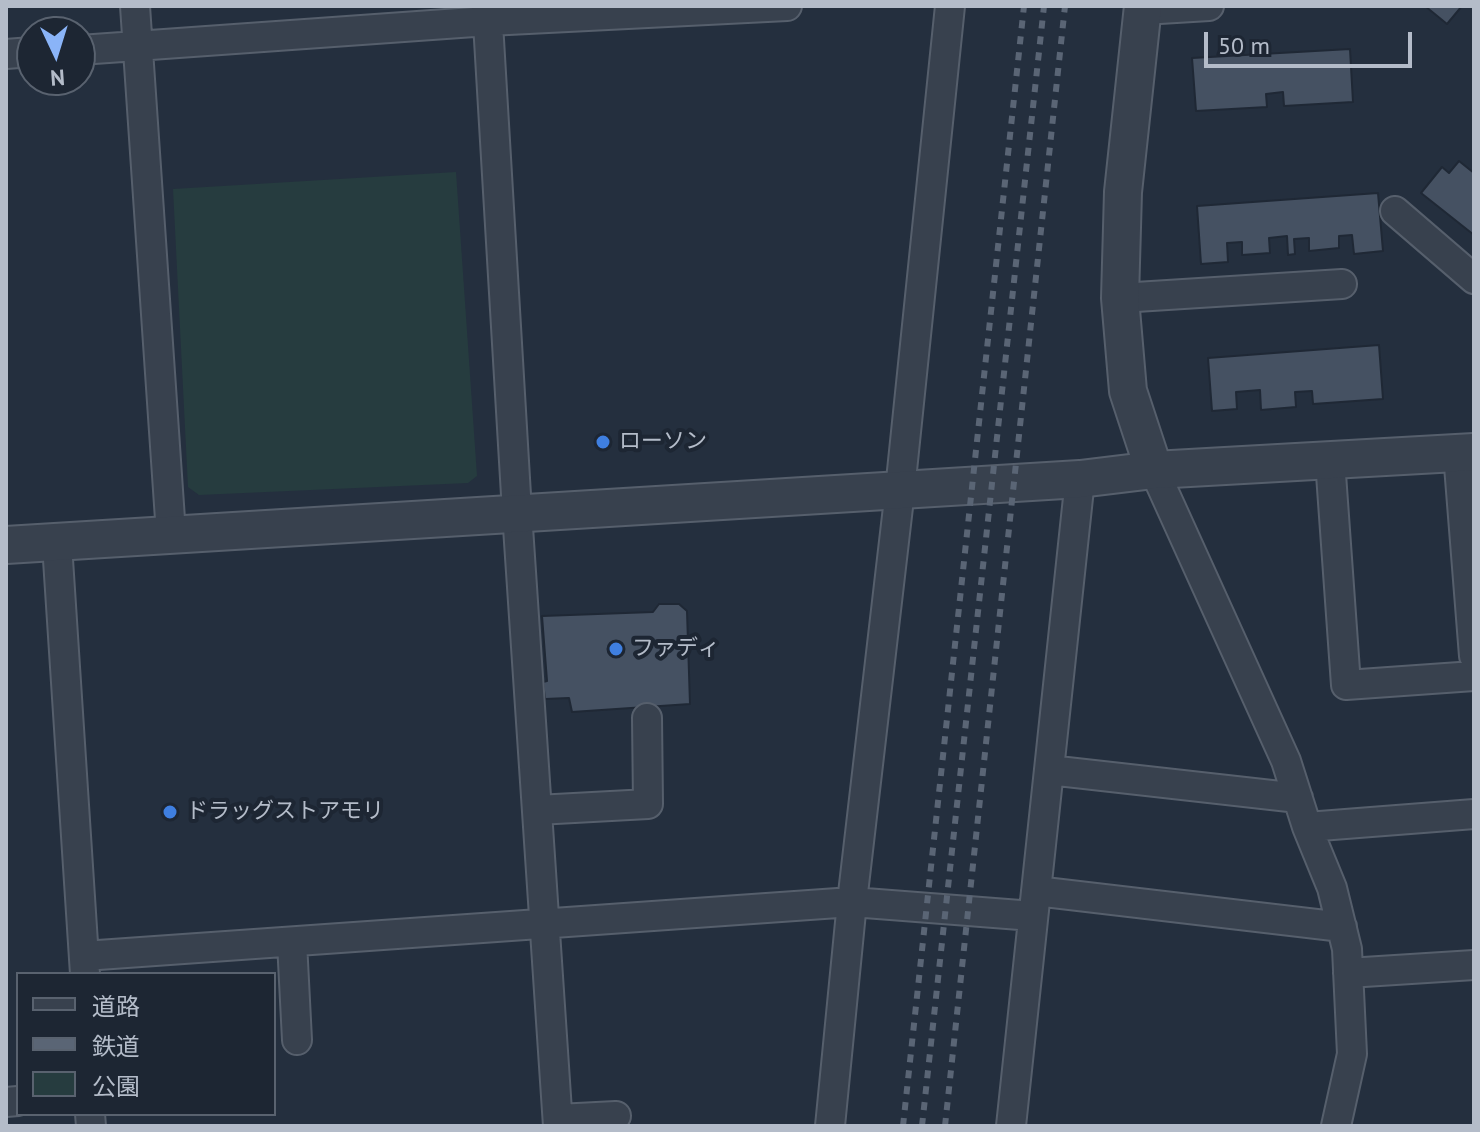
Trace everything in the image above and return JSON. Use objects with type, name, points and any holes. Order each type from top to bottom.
[{"type":"street","points":[[135,6],[171,534]]},
{"type":"street","points":[[96,49],[488,14],[787,6]]},
{"type":"street","points":[[830,1126],[950,6]]},
{"type":"street","points":[[1209,6],[1143,8],[1123,192],[1120,298],[1128,391],[1154,470],[1286,761],[1307,827],[1332,888],[1347,949],[1352,1054],[1336,1126]]},
{"type":"street","points":[[488,14],[517,512],[558,1123],[616,1116]]},
{"type":"street","points":[[1395,211],[1474,279]]},
{"type":"street","points":[[1120,298],[1342,284]]},
{"type":"street","points":[[6,545],[1080,479],[1154,470],[1466,453],[1474,656]]},
{"type":"street","points":[[1330,460],[1346,685],[1474,676]]},
{"type":"street","points":[[1011,1126],[1080,479]]},
{"type":"street","points":[[57,544],[84,965],[292,942],[852,902],[1034,903],[1342,927]]},
{"type":"street","points":[[537,810],[648,804],[647,718]]},
{"type":"street","points":[[1049,770],[1298,798]]},
{"type":"street","points":[[1307,827],[1474,814]]},
{"type":"street","points":[[292,942],[297,1040]]},
{"type":"street","points":[[1348,973],[1474,965]]},
{"type":"green space","points":[[456,172],[477,476],[468,483],[199,495],[188,487],[173,189]]},
{"type":"building","points":[[1425,6],[1462,6],[1447,24]]},
{"type":"building","points":[[1350,49],[1353,102],[1284,106],[1283,92],[1266,94],[1267,107],[1196,111],[1192,58]]},
{"type":"building","points":[[1459,161],[1474,173],[1474,235],[1421,193],[1442,167],[1449,173]]},
{"type":"building","points":[[1378,193],[1383,251],[1354,254],[1352,235],[1339,236],[1339,248],[1309,251],[1309,238],[1294,239],[1295,254],[1288,255],[1287,236],[1269,238],[1270,253],[1242,255],[1242,242],[1227,243],[1228,262],[1201,264],[1197,206]]},
{"type":"building","points":[[1379,345],[1383,399],[1313,404],[1312,391],[1295,392],[1296,407],[1261,410],[1260,390],[1236,392],[1237,409],[1212,411],[1208,358]]},
{"type":"building","name":"ファディ","points":[[659,604],[679,604],[687,611],[690,704],[572,712],[569,698],[545,699],[543,682],[547,681],[542,616],[653,612]]},
{"type":"railway","points":[[903,1126],[1024,6]]},
{"type":"railway","points":[[922,1126],[1044,6]]},
{"type":"railway","points":[[945,1126],[1065,6]]},
{"type":"place","name":"ローソン","points":[[603,442]]},
{"type":"place","name":"ファディ","points":[[616,649]]},
{"type":"place","name":"ドラッグストアモリ","points":[[170,812]]}]
